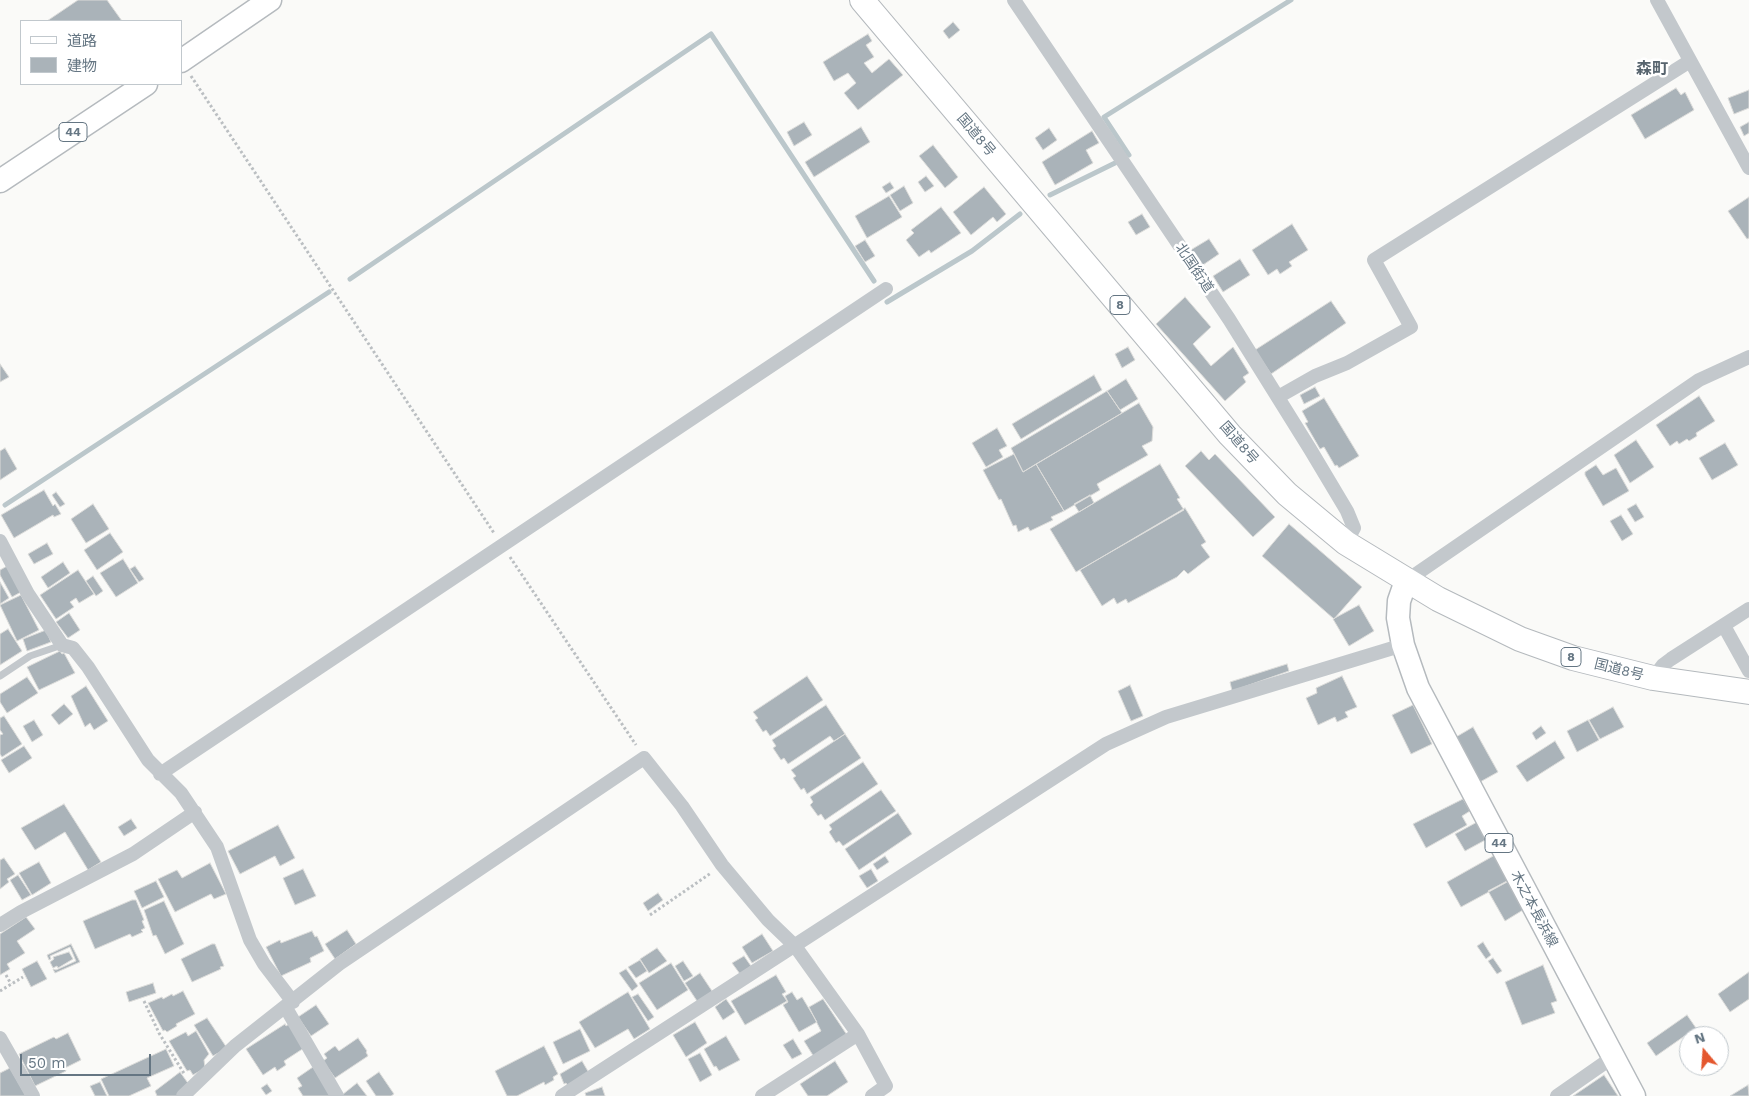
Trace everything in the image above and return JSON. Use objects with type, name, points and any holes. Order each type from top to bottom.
[{"type":"highway","name":"国道8号","points":[[862,0],[1236,441],[1287,494],[1346,543],[1406,581],[1477,619],[1573,658],[1653,678],[1749,692]]},
{"type":"main road","points":[[185,67],[270,0]]},
{"type":"main road","name":"44","points":[[0,180],[144,85]]},
{"type":"main road","name":"木之本長浜線","points":[[1406,581],[1399,600],[1402,645],[1418,688],[1634,1096]]},
{"type":"street","name":"北国街道","points":[[1014,0],[1229,319],[1278,397],[1347,511],[1354,528],[1346,543]]},
{"type":"street","points":[[1657,0],[1749,168]]},
{"type":"street","points":[[1278,397],[1315,376],[1347,363],[1411,327],[1374,260],[1690,61]]},
{"type":"street","points":[[160,774],[886,289]]},
{"type":"street","points":[[1406,581],[1699,380],[1749,357]]},
{"type":"street","points":[[0,541],[28,594],[62,644],[73,648],[88,667],[148,760],[181,793],[217,847],[250,940],[290,1005],[337,1096]]},
{"type":"street","points":[[1653,678],[1663,665],[1671,659],[1749,609]]},
{"type":"street","points":[[1724,626],[1749,671]]},
{"type":"street","points":[[562,1096],[1106,744],[1166,717],[1402,645]]},
{"type":"street","points":[[188,1092],[235,1046],[290,1005],[340,964],[644,758],[682,806],[722,865],[768,920],[795,946],[858,1034],[886,1086],[872,1096]]},
{"type":"street","points":[[0,925],[20,912],[133,854],[195,812]]},
{"type":"street","points":[[762,1096],[858,1034]]},
{"type":"street","points":[[0,1038],[33,1096]]},
{"type":"street","points":[[1557,1096],[1613,1058]]},
{"type":"lane","points":[[0,676],[30,656],[62,644]]},
{"type":"path","points":[[185,67],[644,758]]},
{"type":"path","points":[[650,915],[722,865]]},
{"type":"path","points":[[6,975],[11,984]]},
{"type":"path","points":[[0,991],[23,977]]},
{"type":"path","points":[[144,1000],[188,1092]]},
{"type":"building","points":[[78,0],[107,0],[121,20],[48,20]]},
{"type":"building","points":[[953,22],[960,30],[949,39],[943,31]]},
{"type":"building","points":[[868,34],[872,41],[866,45],[874,57],[864,63],[872,73],[889,59],[903,75],[858,110],[844,93],[856,83],[848,73],[834,81],[823,62]]},
{"type":"building","points":[[1676,88],[1681,95],[1685,92],[1694,110],[1645,139],[1631,115]]},
{"type":"building","points":[[1749,90],[1749,108],[1734,114],[1728,98]]},
{"type":"building","points":[[804,122],[812,135],[794,146],[787,132]]},
{"type":"building","points":[[1749,122],[1749,133],[1744,136],[1740,127]]},
{"type":"building","points":[[861,127],[870,142],[814,177],[805,162]]},
{"type":"building","points":[[1049,128],[1057,140],[1043,150],[1035,138]]},
{"type":"building","points":[[1092,131],[1099,143],[1086,150],[1093,163],[1055,185],[1042,162]]},
{"type":"building","points":[[933,145],[958,177],[945,188],[919,156]]},
{"type":"building","points":[[926,176],[934,186],[925,192],[918,182]]},
{"type":"building","points":[[890,182],[894,188],[886,193],[882,187]]},
{"type":"building","points":[[904,186],[913,203],[900,211],[890,195]]},
{"type":"building","points":[[984,187],[1006,214],[997,222],[993,217],[971,235],[953,212]]},
{"type":"building","points":[[889,196],[902,217],[867,238],[855,216]]},
{"type":"building","points":[[1749,197],[1749,238],[1747,239],[1728,211]]},
{"type":"building","points":[[941,207],[961,233],[931,253],[929,250],[919,257],[906,240],[914,233],[911,230]]},
{"type":"building","points":[[1142,214],[1150,227],[1136,235],[1128,222]]},
{"type":"building","points":[[1292,224],[1308,250],[1289,262],[1292,266],[1280,274],[1277,269],[1268,275],[1252,250]]},
{"type":"building","points":[[1209,239],[1219,254],[1200,267],[1189,251]]},
{"type":"building","points":[[865,240],[875,256],[865,262],[855,246]]},
{"type":"building","points":[[1240,259],[1250,275],[1223,292],[1213,276]]},
{"type":"building","points":[[1185,297],[1211,327],[1193,344],[1211,366],[1233,347],[1249,373],[1243,377],[1246,382],[1225,401],[1156,324]]},
{"type":"building","points":[[1331,301],[1346,323],[1271,374],[1255,350]]},
{"type":"building","points":[[1128,347],[1135,360],[1122,368],[1115,354]]},
{"type":"building","points":[[0,364],[9,377],[0,382]]},
{"type":"building","points":[[1094,375],[1102,390],[1021,439],[1012,424]]},
{"type":"building","points":[[1126,379],[1138,399],[1120,410],[1107,391]]},
{"type":"building","points":[[1315,387],[1320,396],[1304,404],[1300,395]]},
{"type":"building","points":[[1107,391],[1122,413],[1023,472],[1011,448]]},
{"type":"building","points":[[1699,396],[1715,421],[1696,433],[1697,436],[1689,441],[1687,439],[1679,444],[1677,441],[1670,446],[1656,425]]},
{"type":"building","points":[[1324,398],[1359,456],[1339,468],[1337,465],[1335,466],[1324,447],[1320,449],[1305,423],[1308,422],[1302,411]]},
{"type":"building","points":[[1139,403],[1153,427],[1152,441],[1142,446],[1148,455],[1097,484],[1100,490],[1064,511],[1036,464]]},
{"type":"building","points":[[997,428],[1007,446],[999,450],[1003,457],[986,467],[972,443]]},
{"type":"building","points":[[1636,440],[1654,467],[1630,483],[1614,455]]},
{"type":"building","points":[[1725,443],[1738,465],[1712,480],[1699,458]]},
{"type":"building","points":[[5,448],[17,469],[0,480],[0,451]]},
{"type":"building","points":[[1201,451],[1209,460],[1215,454],[1275,517],[1253,537],[1185,466]]},
{"type":"building","points":[[1014,454],[1023,472],[1036,464],[1064,511],[1051,517],[1053,520],[1030,531],[1028,527],[1018,532],[1016,525],[1013,526],[1001,499],[999,500],[983,470]]},
{"type":"building","points":[[1160,464],[1180,498],[1177,499],[1184,510],[1076,572],[1050,529]]},
{"type":"building","points":[[1596,465],[1603,475],[1616,468],[1629,491],[1603,506],[1585,475],[1585,472]]},
{"type":"building","points":[[44,490],[53,506],[55,504],[61,514],[54,517],[53,515],[14,538],[1,515]]},
{"type":"building","points":[[56,492],[65,504],[60,507],[52,495]]},
{"type":"building","points":[[1090,495],[1094,503],[1079,512],[1074,504]]},
{"type":"building","points":[[93,504],[109,529],[86,543],[71,519]]},
{"type":"building","points":[[1636,504],[1644,517],[1635,522],[1627,509]]},
{"type":"building","points":[[1185,508],[1206,542],[1201,545],[1210,557],[1188,574],[1184,570],[1177,577],[1128,603],[1126,599],[1117,604],[1114,598],[1102,606],[1080,570]]},
{"type":"building","points":[[1621,515],[1633,534],[1622,541],[1610,521]]},
{"type":"building","points":[[1289,524],[1362,587],[1334,619],[1262,556]]},
{"type":"building","points":[[110,533],[123,552],[97,570],[84,550]]},
{"type":"building","points":[[47,543],[53,554],[34,564],[28,554]]},
{"type":"building","points":[[123,559],[138,583],[116,597],[100,573]]},
{"type":"building","points":[[63,562],[70,573],[48,588],[41,577]]},
{"type":"building","points":[[9,565],[21,592],[12,597],[0,575],[0,570]]},
{"type":"building","points":[[135,566],[144,579],[139,582],[130,569]]},
{"type":"building","points":[[78,570],[94,594],[79,603],[76,598],[70,602],[74,607],[56,619],[40,595]]},
{"type":"building","points":[[93,576],[103,591],[96,596],[86,581]]},
{"type":"building","points":[[0,582],[9,598],[0,604]]},
{"type":"building","points":[[21,595],[39,630],[17,641],[0,605]]},
{"type":"building","points":[[1359,605],[1374,631],[1349,646],[1333,619]]},
{"type":"building","points":[[69,613],[80,630],[68,638],[56,622]]},
{"type":"building","points":[[8,629],[22,651],[0,665],[0,634]]},
{"type":"building","points":[[46,630],[51,642],[27,651],[23,639]]},
{"type":"building","points":[[60,651],[62,654],[64,653],[75,673],[39,690],[27,667]]},
{"type":"building","points":[[1287,664],[1289,671],[1232,691],[1230,682]]},
{"type":"building","points":[[807,676],[823,700],[770,736],[766,730],[763,732],[755,720],[758,718],[753,712]]},
{"type":"building","points":[[1342,676],[1357,707],[1345,712],[1348,717],[1337,722],[1335,717],[1318,725],[1306,698],[1317,693],[1316,688]]},
{"type":"building","points":[[27,677],[38,693],[7,713],[0,702],[0,694]]},
{"type":"building","points":[[1130,685],[1143,716],[1131,721],[1118,691]]},
{"type":"building","points":[[86,686],[108,721],[94,730],[90,723],[85,727],[71,696]]},
{"type":"building","points":[[64,704],[73,714],[59,725],[51,715]]},
{"type":"building","points":[[826,705],[845,734],[834,741],[830,736],[788,764],[784,758],[781,760],[773,748],[776,746],[772,740]]},
{"type":"building","points":[[1413,705],[1432,744],[1411,754],[1392,715]]},
{"type":"building","points":[[1613,707],[1624,727],[1600,739],[1589,720]]},
{"type":"building","points":[[4,716],[22,744],[2,757],[0,754],[0,735],[3,734],[0,730],[0,718]]},
{"type":"building","points":[[34,720],[43,735],[32,742],[23,726]]},
{"type":"building","points":[[1588,720],[1599,740],[1577,752],[1567,731]]},
{"type":"building","points":[[1541,726],[1546,733],[1536,740],[1532,733]]},
{"type":"building","points":[[1473,727],[1498,772],[1480,782],[1456,737]]},
{"type":"building","points":[[845,734],[861,758],[807,794],[804,788],[801,790],[793,778],[796,776],[791,770]]},
{"type":"building","points":[[1555,741],[1565,758],[1527,782],[1516,766]]},
{"type":"building","points":[[24,746],[32,758],[9,773],[1,760]]},
{"type":"building","points":[[863,762],[878,784],[825,820],[821,814],[818,816],[810,805],[813,802],[810,797]]},
{"type":"building","points":[[881,790],[896,811],[843,846],[839,841],[836,843],[829,832],[832,829],[829,825]]},
{"type":"building","points":[[1463,799],[1470,811],[1462,816],[1467,825],[1426,848],[1413,824]]},
{"type":"building","points":[[64,804],[101,862],[88,870],[65,832],[35,850],[21,828]]},
{"type":"building","points":[[898,813],[912,834],[859,870],[845,849]]},
{"type":"building","points":[[131,819],[137,828],[124,836],[118,827]]},
{"type":"building","points":[[1479,821],[1489,838],[1465,851],[1455,834]]},
{"type":"building","points":[[278,825],[295,858],[280,866],[275,856],[240,874],[228,851]]},
{"type":"building","points":[[1495,855],[1509,881],[1461,907],[1447,882]]},
{"type":"building","points":[[885,856],[889,862],[877,870],[873,864]]},
{"type":"building","points":[[4,858],[15,874],[7,879],[9,882],[0,889],[0,860]]},
{"type":"building","points":[[39,862],[51,883],[32,895],[19,873]]},
{"type":"building","points":[[210,863],[226,894],[214,899],[211,894],[175,912],[158,879],[177,870],[182,878]]},
{"type":"building","points":[[303,869],[316,896],[295,905],[283,878]]},
{"type":"building","points":[[871,869],[878,881],[867,888],[859,876]]},
{"type":"building","points":[[18,875],[31,895],[22,900],[10,880]]},
{"type":"building","points":[[156,881],[164,897],[142,908],[134,891]]},
{"type":"building","points":[[1507,881],[1523,910],[1505,921],[1488,891]]},
{"type":"building","points":[[658,893],[663,900],[648,911],[643,903]]},
{"type":"building","points":[[136,900],[144,920],[142,921],[145,928],[141,930],[143,932],[132,937],[130,934],[95,949],[83,921]]},
{"type":"building","points":[[164,901],[184,944],[165,954],[156,935],[153,936],[144,910]]},
{"type":"building","points":[[26,917],[35,929],[17,941],[25,953],[7,964],[10,969],[0,975],[0,934]]},
{"type":"building","points":[[347,930],[356,944],[335,959],[325,944]]},
{"type":"building","points":[[312,931],[315,937],[317,936],[324,951],[310,958],[311,962],[281,976],[266,947],[280,940],[281,943]]},
{"type":"building","points":[[762,934],[773,951],[752,963],[742,947]]},
{"type":"building","points":[[1483,942],[1491,955],[1486,959],[1477,946]]},
{"type":"building","points":[[71,944],[80,962],[55,973],[53,969],[56,970],[76,961],[70,947],[50,956],[51,959],[49,960],[47,955]]},
{"type":"building","points":[[215,944],[224,966],[192,982],[181,959]]},
{"type":"building","points":[[657,948],[667,961],[649,973],[640,959]]},
{"type":"building","points":[[69,952],[73,959],[58,968],[57,966],[53,968],[50,962],[54,959],[53,957]]},
{"type":"building","points":[[744,956],[751,966],[740,974],[732,963]]},
{"type":"building","points":[[1493,958],[1502,971],[1497,974],[1488,961]]},
{"type":"building","points":[[640,960],[647,971],[636,978],[628,967]]},
{"type":"building","points":[[37,961],[47,979],[31,987],[22,969]]},
{"type":"building","points":[[683,961],[693,976],[684,981],[675,966]]},
{"type":"building","points":[[671,963],[688,990],[657,1010],[639,983]]},
{"type":"building","points":[[1543,965],[1557,1001],[1551,1003],[1555,1013],[1522,1025],[1505,982]]},
{"type":"building","points":[[626,969],[638,986],[632,991],[619,973]]},
{"type":"building","points":[[1749,972],[1749,999],[1730,1012],[1718,994]]},
{"type":"building","points":[[700,973],[714,994],[699,1004],[685,983]]},
{"type":"building","points":[[776,975],[786,992],[782,994],[787,1001],[745,1025],[731,1001]]},
{"type":"building","points":[[153,983],[156,993],[129,1002],[126,992]]},
{"type":"building","points":[[183,991],[195,1014],[176,1024],[177,1026],[167,1032],[163,1031],[148,1003]]},
{"type":"building","points":[[628,992],[650,1029],[634,1039],[628,1029],[595,1048],[579,1022]]},
{"type":"building","points":[[792,992],[797,1000],[802,997],[817,1022],[799,1032],[783,1005],[788,1002],[785,996]]},
{"type":"building","points":[[638,994],[654,1017],[648,1021],[632,997]]},
{"type":"building","points":[[726,999],[735,1012],[723,1020],[715,1007]]},
{"type":"building","points":[[823,999],[847,1035],[814,1057],[804,1041],[821,1031],[809,1007]]},
{"type":"building","points":[[316,1005],[329,1024],[311,1036],[298,1017]]},
{"type":"building","points":[[1687,1015],[1695,1026],[1679,1026],[1679,1040],[1656,1056],[1647,1043]]},
{"type":"building","points":[[207,1018],[227,1048],[213,1056],[194,1025]]},
{"type":"building","points":[[695,1022],[707,1043],[686,1057],[673,1035]]},
{"type":"building","points":[[285,1024],[286,1026],[289,1024],[304,1048],[284,1061],[286,1065],[277,1071],[275,1067],[263,1075],[246,1049]]},
{"type":"building","points":[[580,1029],[590,1051],[563,1064],[553,1042]]},
{"type":"building","points":[[196,1031],[209,1054],[204,1060],[205,1068],[193,1075],[190,1070],[187,1071],[169,1041],[186,1032],[188,1036]]},
{"type":"building","points":[[68,1033],[81,1060],[65,1068],[66,1071],[35,1086],[19,1054],[54,1037],[56,1039]]},
{"type":"building","points":[[726,1036],[740,1060],[719,1071],[716,1066],[714,1067],[704,1049]]},
{"type":"building","points":[[358,1038],[367,1051],[368,1056],[335,1078],[323,1061],[327,1058],[324,1054],[335,1046],[339,1051]]},
{"type":"building","points":[[793,1039],[802,1054],[792,1059],[783,1045]]},
{"type":"building","points":[[544,1046],[558,1074],[553,1077],[554,1080],[545,1085],[544,1082],[517,1096],[507,1096],[495,1071]]},
{"type":"building","points":[[166,1049],[174,1066],[147,1078],[151,1086],[129,1096],[109,1096],[101,1079]]},
{"type":"building","points":[[700,1053],[712,1075],[700,1082],[688,1059]]},
{"type":"building","points":[[582,1061],[589,1073],[568,1086],[566,1083],[564,1084],[560,1074]]},
{"type":"building","points":[[835,1061],[848,1082],[827,1096],[808,1096],[800,1084]]},
{"type":"building","points":[[313,1067],[331,1096],[303,1096],[298,1088],[302,1086],[297,1078]]},
{"type":"building","points":[[10,1068],[26,1096],[0,1096],[0,1073]]},
{"type":"building","points":[[180,1072],[190,1086],[177,1096],[157,1096],[155,1091]]},
{"type":"building","points":[[379,1072],[394,1094],[391,1096],[376,1096],[366,1081]]},
{"type":"building","points":[[1604,1075],[1618,1096],[1573,1096]]},
{"type":"building","points":[[100,1082],[107,1096],[95,1096],[90,1086]]},
{"type":"building","points":[[357,1083],[367,1096],[342,1096],[342,1095]]},
{"type":"building","points":[[267,1084],[272,1091],[266,1095],[261,1088]]},
{"type":"building","points":[[1748,1085],[1749,1096],[1730,1096]]},
{"type":"building","points":[[602,1087],[605,1096],[586,1096],[585,1093]]},
{"type":"waterway","points":[[1129,155],[1104,117],[1291,0]]},
{"type":"waterway","points":[[350,279],[711,34],[874,281]]},
{"type":"waterway","points":[[1050,195],[1115,163]]},
{"type":"waterway","points":[[887,302],[972,251],[1020,214]]},
{"type":"waterway","points":[[5,505],[329,292]]},
{"type":"district","name":"森町","points":[[1652,69]]}]
